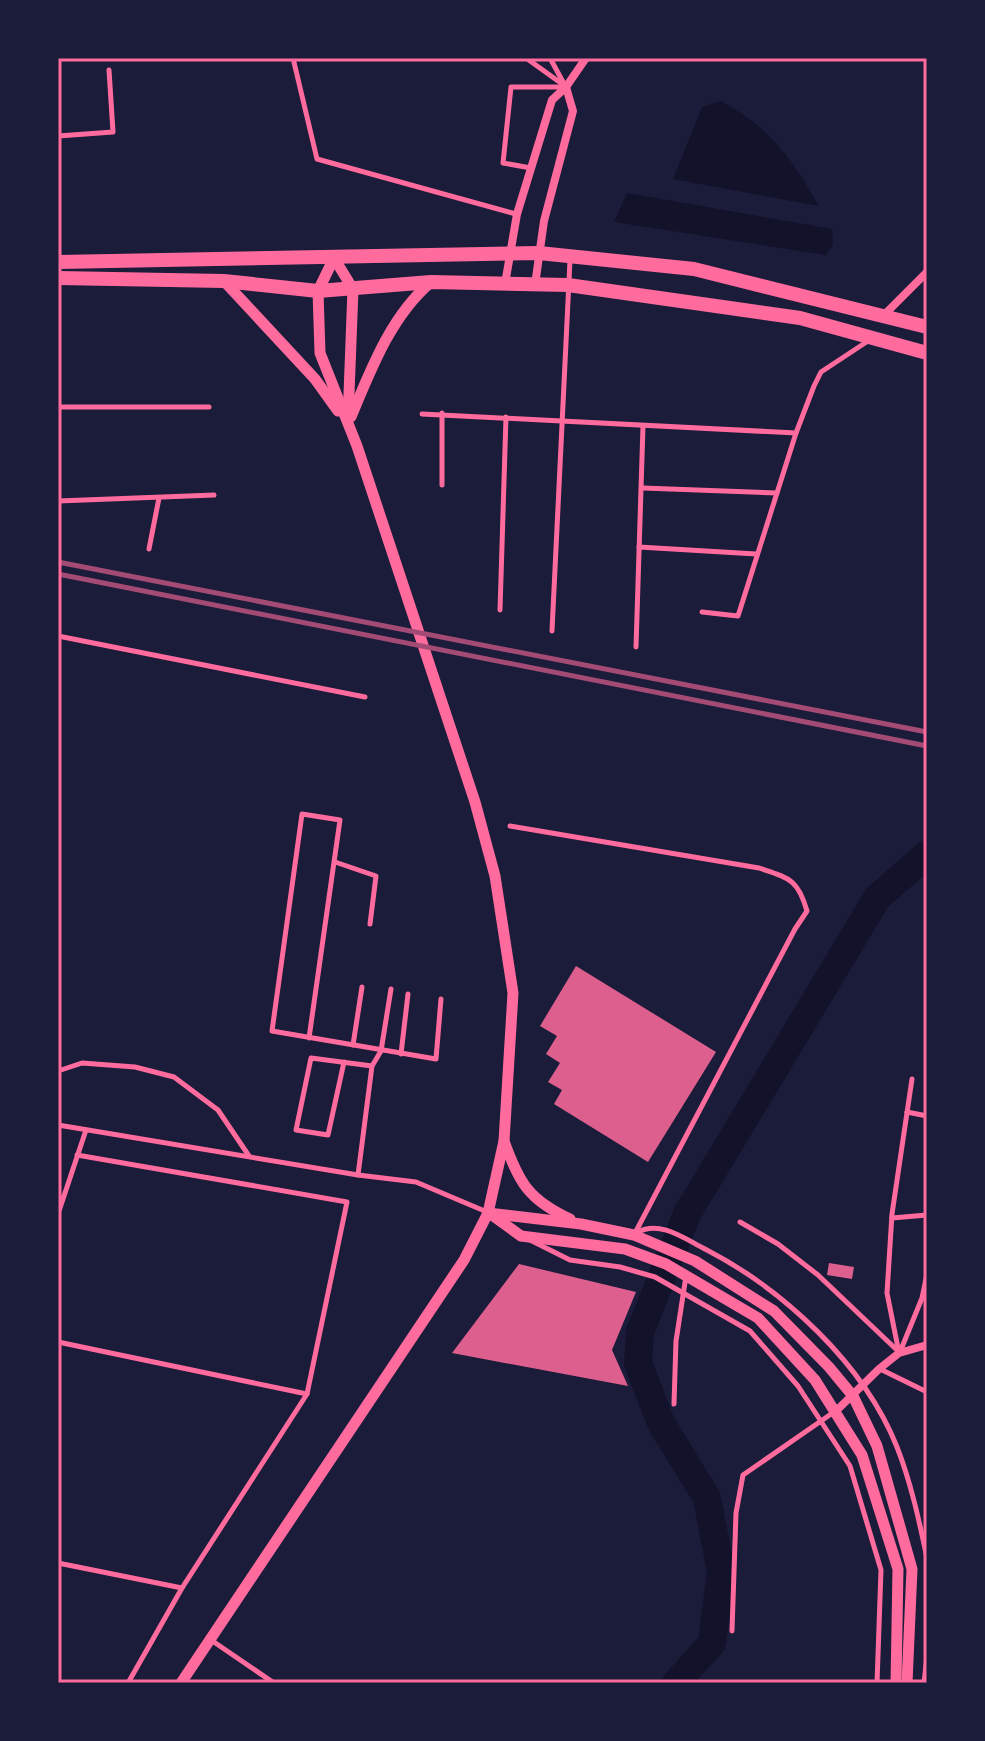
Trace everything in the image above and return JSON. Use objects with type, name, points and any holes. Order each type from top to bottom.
[{"type":"main road","points":[[58,262],[539,253],[694,269],[927,327]]},
{"type":"main road","points":[[58,278],[224,281],[318,291],[431,282],[568,285],[800,318],[927,353]]},
{"type":"street","points":[[505,284],[517,214],[552,100],[566,87],[586,58]]},
{"type":"street","points":[[535,285],[544,221],[573,111],[566,87]]},
{"type":"street","points":[[334,258],[353,289],[348,425]]},
{"type":"street","points":[[181,1683],[464,1260],[488,1213],[504,1141],[513,993],[495,876],[475,802],[348,425],[320,353],[318,291],[334,258]]},
{"type":"street","points":[[884,315],[927,272]]},
{"type":"street","points":[[224,281],[315,379],[348,425]]},
{"type":"street","points":[[348,425],[371,369],[402,312],[431,282]]},
{"type":"street","points":[[504,1141],[515,1172],[536,1201],[581,1224]]},
{"type":"street","points":[[488,1213],[581,1224],[634,1235],[690,1259],[774,1311],[853,1396],[877,1446],[912,1569],[907,1683]]},
{"type":"street","points":[[488,1213],[521,1236],[625,1249],[659,1261],[758,1318],[815,1380],[862,1455],[898,1569],[896,1683]]},
{"type":"street","points":[[835,1412],[899,1353],[927,1345]]},
{"type":"lane","points":[[293,58],[317,159],[517,214]]},
{"type":"lane","points":[[526,58],[566,87]]},
{"type":"lane","points":[[550,58],[566,87]]},
{"type":"lane","points":[[58,136],[113,132],[109,70]]},
{"type":"lane","points":[[531,168],[503,163],[511,87],[566,87]]},
{"type":"lane","points":[[552,631],[571,256]]},
{"type":"lane","points":[[702,612],[738,616],[796,433],[821,372],[875,338],[884,315]]},
{"type":"lane","points":[[58,407],[209,407]]},
{"type":"lane","points":[[442,413],[442,485]]},
{"type":"lane","points":[[422,414],[796,433]]},
{"type":"lane","points":[[500,610],[506,417]]},
{"type":"lane","points":[[636,647],[643,426]]},
{"type":"lane","points":[[643,488],[777,493]]},
{"type":"lane","points":[[58,501],[214,495]]},
{"type":"lane","points":[[149,549],[159,498]]},
{"type":"lane","points":[[639,547],[756,554]]},
{"type":"lane","points":[[58,636],[365,697]]},
{"type":"lane","points":[[309,1038],[340,820],[302,814],[272,1031],[309,1038],[353,1045],[381,1051],[436,1059],[441,999]]},
{"type":"lane","points":[[510,826],[759,868],[784,877],[801,890],[807,911],[634,1235]]},
{"type":"lane","points":[[335,862],[376,876],[370,924]]},
{"type":"lane","points":[[353,1045],[362,987]]},
{"type":"lane","points":[[358,1175],[372,1066],[381,1051],[391,989]]},
{"type":"lane","points":[[401,1054],[408,994]]},
{"type":"lane","points":[[344,1062],[328,1135],[296,1130],[311,1058],[344,1062],[372,1066]]},
{"type":"lane","points":[[58,1071],[82,1063],[135,1067],[174,1077],[218,1110],[250,1157]]},
{"type":"lane","points":[[899,1353],[887,1293],[892,1218],[912,1079]]},
{"type":"lane","points":[[907,1112],[927,1116]]},
{"type":"lane","points":[[58,1125],[416,1182],[488,1213]]},
{"type":"lane","points":[[58,1214],[86,1130]]},
{"type":"lane","points":[[77,1155],[347,1202],[307,1394],[182,1588],[128,1683]]},
{"type":"lane","points":[[892,1218],[927,1215]]},
{"type":"lane","points":[[740,1222],[778,1244],[818,1275],[899,1353]]},
{"type":"lane","points":[[634,1235],[654,1227],[697,1245],[749,1274],[809,1323],[862,1385],[896,1444],[915,1498],[927,1558]]},
{"type":"lane","points":[[521,1236],[570,1260],[620,1267],[655,1277],[750,1331],[798,1386],[850,1466],[881,1570],[877,1683]]},
{"type":"lane","points":[[674,1404],[676,1341],[684,1274]]},
{"type":"lane","points":[[899,1353],[922,1298],[927,1274]]},
{"type":"lane","points":[[58,1342],[307,1394]]},
{"type":"lane","points":[[879,1369],[927,1392]]},
{"type":"lane","points":[[732,1631],[736,1513],[743,1475],[835,1412]]},
{"type":"lane","points":[[58,1563],[182,1588]]},
{"type":"lane","points":[[210,1639],[274,1683]]},
{"type":"lane","points":[[924,1683],[927,1656]]},
{"type":"shaded area","points":[[721,101],[767,134],[799,173],[819,206],[673,179],[702,107]]},
{"type":"shaded area","points":[[627,193],[832,229],[833,244],[826,255],[614,222]]},
{"type":"building","points":[[576,966],[716,1052],[648,1162],[554,1104],[562,1090],[548,1082],[560,1063],[546,1054],[557,1036],[540,1026]]},
{"type":"building","points":[[829,1263],[854,1267],[852,1279],[827,1275]]},
{"type":"building","points":[[519,1264],[636,1292],[612,1350],[628,1386],[452,1353]]},
{"type":"waterway","points":[[676,1683],[712,1643],[721,1572],[707,1498],[661,1423],[638,1363],[640,1332],[687,1214],[877,898],[927,854]]},
{"type":"railway","points":[[58,562],[927,732]]},
{"type":"railway","points":[[58,574],[927,746]]}]
